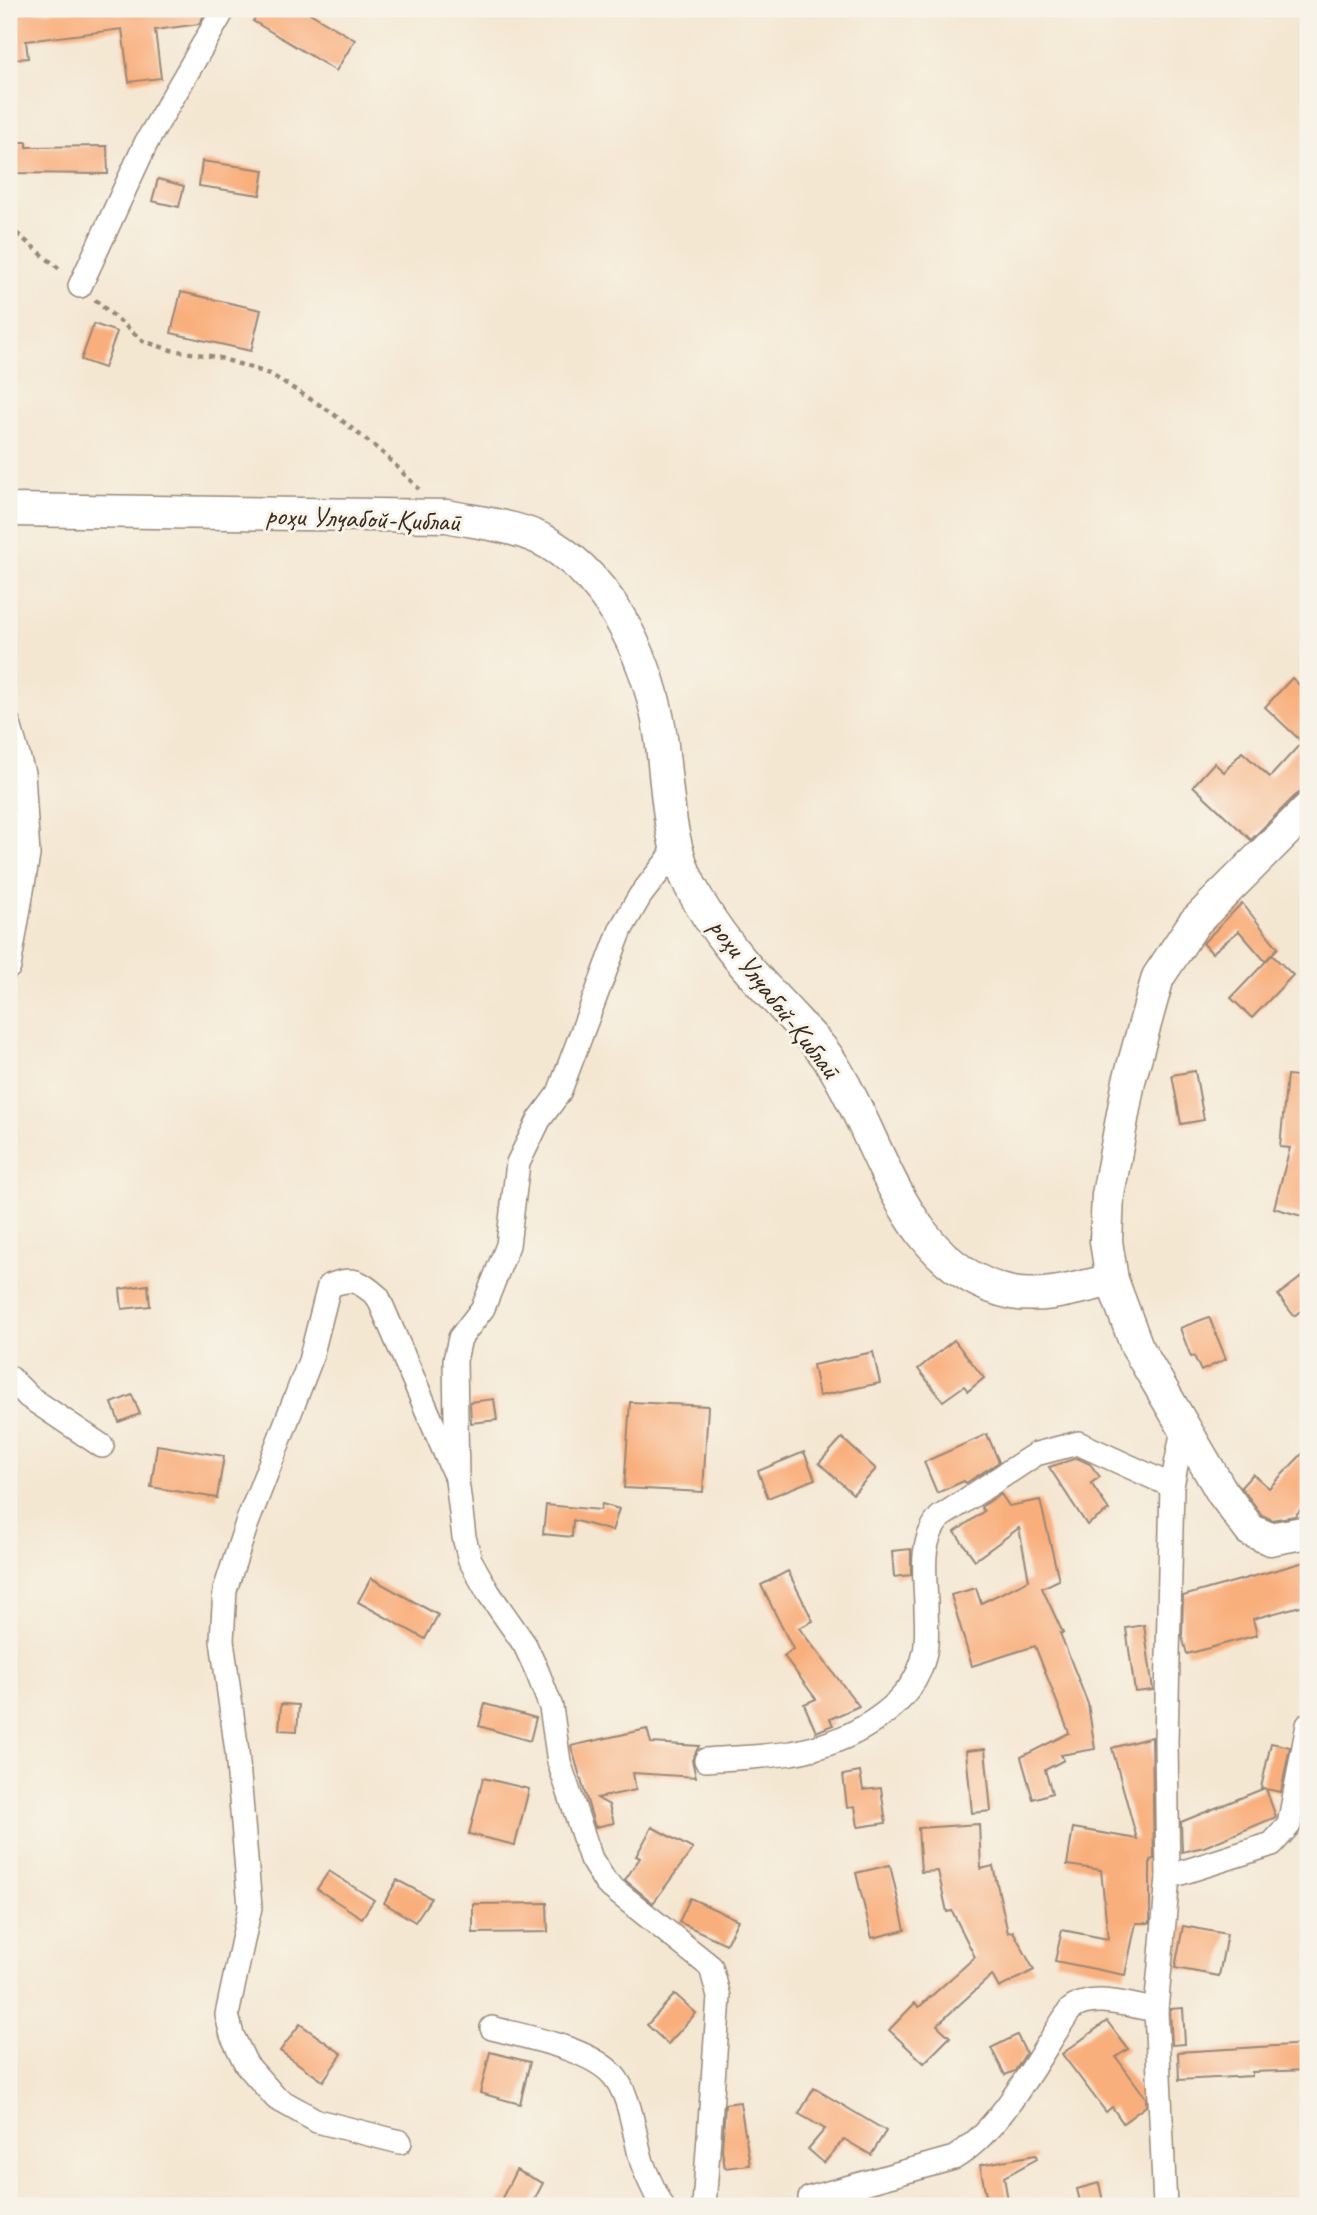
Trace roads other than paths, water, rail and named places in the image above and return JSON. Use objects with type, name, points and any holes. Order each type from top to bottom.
[{"type":"street","points":[[80,286],[146,143],[224,9]]},
{"type":"street","name":"роҳи Улҷабой-Қиблаӣ","points":[[9,510],[447,516],[500,526],[548,542],[586,572],[619,615],[651,695],[661,736],[675,851],[691,887],[741,961],[834,1065],[910,1218],[940,1255],[976,1279],[1013,1293],[1060,1292],[1112,1280]]},
{"type":"street","points":[[9,724],[23,773],[27,855],[9,967]]},
{"type":"street","points":[[1308,809],[1194,923],[1158,977],[1129,1081],[1108,1195],[1106,1241],[1112,1280],[1138,1347],[1183,1429],[1250,1530],[1270,1539],[1308,1532]]},
{"type":"street","points":[[675,851],[640,896],[621,929],[559,1093],[540,1120],[518,1163],[508,1245],[483,1308],[460,1338],[455,1360],[457,1480],[470,1560],[488,1592],[525,1645],[537,1671],[551,1707],[559,1762],[591,1859],[607,1883],[710,1967],[719,1997],[704,2206]]},
{"type":"street","points":[[400,2142],[317,2121],[276,2098],[246,2064],[232,2035],[227,2015],[250,1908],[237,1752],[222,1640],[225,1590],[247,1523],[310,1361],[329,1286],[347,1278],[362,1282],[378,1297],[457,1480]]},
{"type":"street","points":[[9,1377],[29,1397],[102,1446]]},
{"type":"street","points":[[1165,2206],[1156,2010],[1168,1877],[1166,1742],[1172,1486],[1183,1429]]},
{"type":"street","points":[[706,1760],[792,1752],[834,1741],[881,1716],[905,1695],[925,1652],[925,1546],[930,1528],[940,1517],[1036,1454],[1078,1443],[1172,1486]]},
{"type":"street","points":[[1168,1877],[1272,1844],[1289,1825],[1308,1725]]},
{"type":"street","points":[[810,2199],[954,2158],[968,2150],[987,2132],[1070,2010],[1080,2002],[1094,2001],[1156,2010]]},
{"type":"street","points":[[492,2028],[573,2051],[603,2066],[614,2076],[626,2103],[643,2165],[662,2206]]}]
